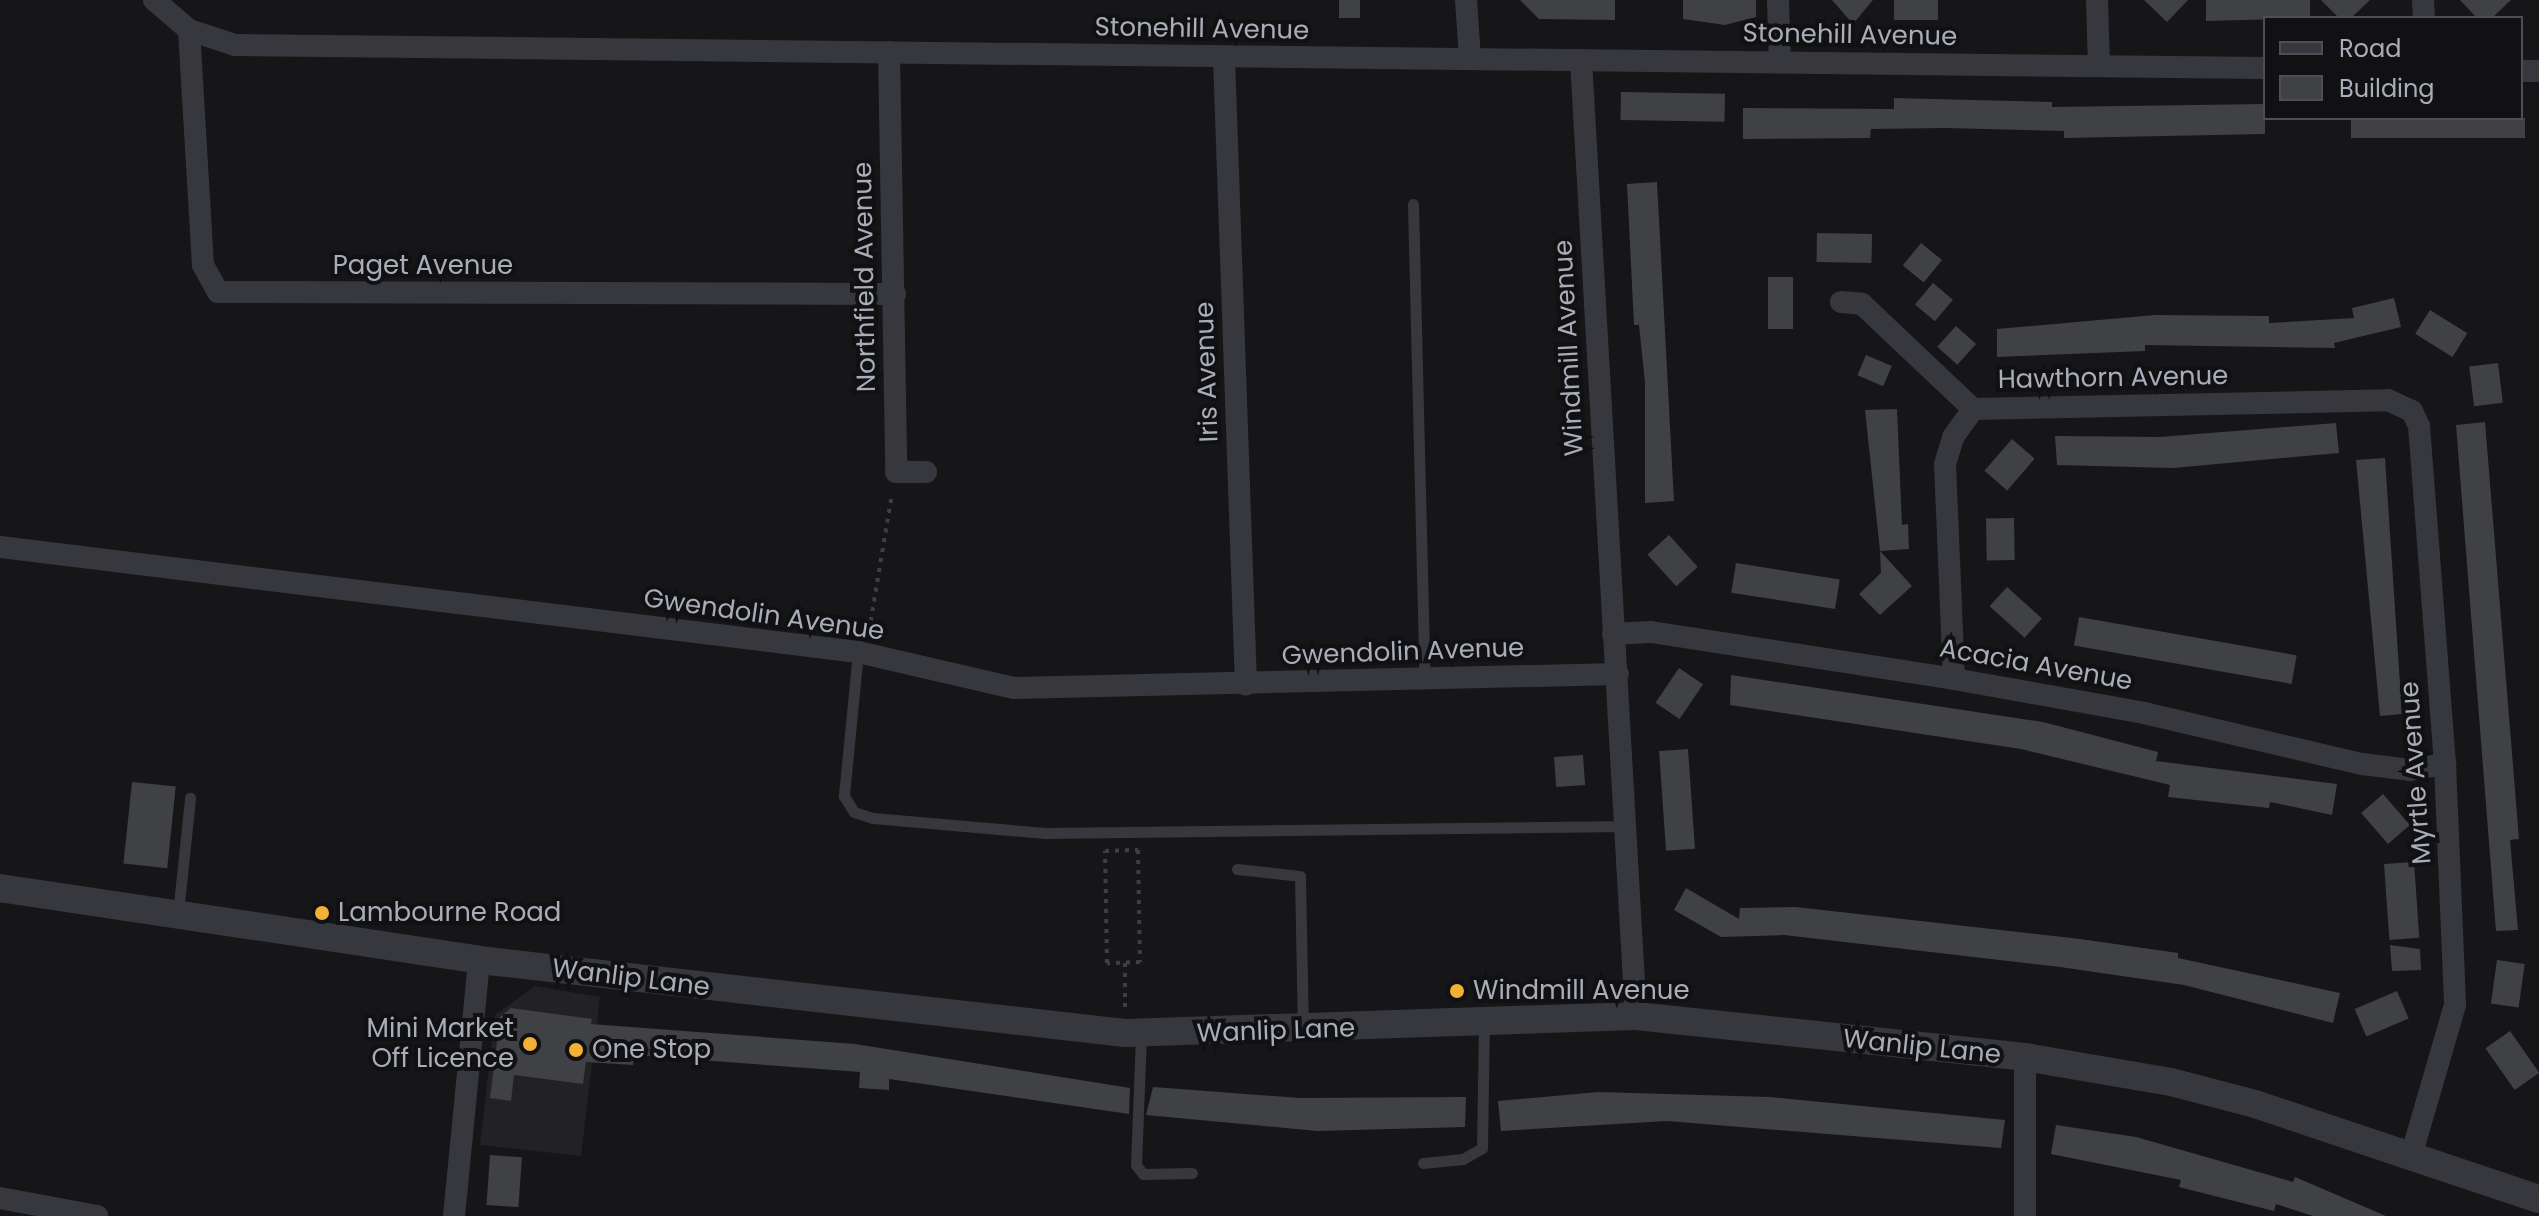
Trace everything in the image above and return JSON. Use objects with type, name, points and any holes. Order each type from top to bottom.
[{"type":"street","name":"Stonehill Avenue","points":[[154,0],[189,30],[235,45],[2263,68]]},
{"type":"street","points":[[1466,0],[1470,59]]},
{"type":"street","points":[[1778,0],[1780,62]]},
{"type":"street","points":[[2097,0],[2099,66]]},
{"type":"street","name":"Paget Avenue","points":[[189,30],[203,265],[218,292],[895,294]]},
{"type":"street","name":"Northfield Avenue","points":[[889,52],[896,472]]},
{"type":"street","name":"Iris Avenue","points":[[1224,58],[1246,685]]},
{"type":"street","name":"Windmill Avenue","points":[[1581,60],[1636,1016]]},
{"type":"street","points":[[1861,302],[1973,409]]},
{"type":"street","name":"Hawthorn Avenue","points":[[1954,679],[1945,464],[1953,437],[1973,409],[2388,400]]},
{"type":"street","name":"Myrtle Avenue","points":[[2388,400],[2412,411],[2419,426],[2445,764],[2455,1005],[2412,1153]]},
{"type":"street","points":[[896,472],[926,472]]},
{"type":"street","name":"Gwendolin Avenue","points":[[0,547],[861,653],[1014,688],[1425,681],[1618,674]]},
{"type":"street","name":"Acacia Avenue","points":[[1613,634],[1651,632],[1954,679],[2144,713],[2362,764],[2410,770],[2445,764]]},
{"type":"street","name":"Wanlip Lane","points":[[0,888],[177,918],[479,960],[1133,1034],[1303,1031],[1636,1016],[2025,1057],[2171,1082],[2412,1153],[2539,1199]]},
{"type":"street","points":[[454,1216],[479,960]]},
{"type":"street","points":[[2025,1057],[2025,1216]]},
{"type":"street","points":[[0,1198],[97,1216]]},
{"type":"lane","points":[[1413,204],[1425,681]]},
{"type":"lane","points":[[861,653],[844,796],[854,812],[873,818],[1045,833],[1626,826]]},
{"type":"lane","points":[[177,918],[190,798]]},
{"type":"lane","points":[[1237,869],[1300,876],[1303,1031]]},
{"type":"lane","points":[[1423,1163],[1463,1159],[1482,1148],[1484,1022]]},
{"type":"lane","points":[[1133,1034],[1136,1165],[1143,1174],[1192,1173]]},
{"type":"path","points":[[861,653],[896,472]]},
{"type":"path","points":[[1138,850],[1140,962],[1125,963],[1107,963],[1105,851],[1138,850]]},
{"type":"path","points":[[1125,963],[1133,1034]]},
{"type":"shaded area","points":[[535,986],[600,997],[581,1156],[480,1145],[495,1015]]},
{"type":"building","points":[[1339,0],[1360,0],[1360,18],[1339,18]]},
{"type":"building","points":[[1520,0],[1615,0],[1615,20],[1539,19]]},
{"type":"building","points":[[1683,0],[1756,0],[1756,17],[1725,25],[1683,19]]},
{"type":"building","points":[[1832,0],[1873,0],[1853,24]]},
{"type":"building","points":[[1894,0],[1938,0],[1938,20],[1894,20]]},
{"type":"building","points":[[2144,0],[2188,0],[2167,22]]},
{"type":"building","points":[[2206,0],[2310,0],[2310,16],[2206,21]]},
{"type":"building","points":[[2321,0],[2370,0],[2353,16],[2337,16]]},
{"type":"building","points":[[2460,0],[2511,0],[2494,16],[2475,16]]},
{"type":"building","points":[[1621,92],[1725,94],[1724,122],[1621,120]]},
{"type":"building","points":[[1894,98],[2052,102],[2052,107],[2263,104],[2265,134],[2064,138],[2064,131],[1945,128],[1871,129],[1870,138],[1743,139],[1743,108],[1894,109]]},
{"type":"building","points":[[2525,118],[2525,138],[2351,138],[2351,120]]},
{"type":"building","points":[[1657,182],[1674,501],[1645,503],[1645,383],[1639,325],[1634,325],[1627,184]]},
{"type":"building","points":[[1817,233],[1872,234],[1871,263],[1816,262]]},
{"type":"building","points":[[1921,243],[1942,260],[1924,283],[1903,266]]},
{"type":"building","points":[[1768,277],[1793,277],[1793,329],[1768,329]]},
{"type":"building","points":[[1933,283],[1953,300],[1935,321],[1915,304]]},
{"type":"building","points":[[2394,298],[2401,327],[2334,343],[2335,348],[2145,345],[2145,351],[1997,357],[1997,329],[2155,315],[2269,316],[2269,323],[2354,318],[2352,308]]},
{"type":"building","points":[[2430,310],[2467,333],[2452,357],[2415,334]]},
{"type":"building","points":[[1956,326],[1976,344],[1957,365],[1937,347]]},
{"type":"building","points":[[1866,355],[1892,366],[1883,386],[1857,375]]},
{"type":"building","points":[[2498,363],[2503,403],[2474,406],[2469,367]]},
{"type":"building","points":[[1897,409],[1902,525],[1908,524],[1909,549],[1880,551],[1865,410]]},
{"type":"building","points":[[2485,422],[2519,839],[2510,840],[2518,930],[2496,931],[2456,425]]},
{"type":"building","points":[[2336,423],[2339,453],[2173,468],[2057,465],[2055,436],[2160,437]]},
{"type":"building","points":[[2012,439],[2035,459],[2007,490],[1984,471]]},
{"type":"building","points":[[2385,458],[2402,714],[2380,716],[2356,460]]},
{"type":"building","points":[[1986,518],[2014,518],[2015,560],[1987,560]]},
{"type":"building","points":[[1669,535],[1698,567],[1676,586],[1647,554]]},
{"type":"building","points":[[1880,551],[1912,586],[1880,615],[1859,594],[1881,573]]},
{"type":"building","points":[[1736,563],[1840,579],[1835,609],[1731,593]]},
{"type":"building","points":[[2007,587],[2042,618],[2025,638],[1990,606]]},
{"type":"building","points":[[2079,617],[2297,655],[2292,684],[2074,646]]},
{"type":"building","points":[[1679,668],[1703,684],[1680,719],[1656,703]]},
{"type":"building","points":[[1731,675],[2043,722],[2158,752],[2156,761],[2337,784],[2332,815],[2270,802],[2269,808],[2168,797],[2170,785],[2021,749],[1730,705]]},
{"type":"building","points":[[1688,749],[1695,849],[1666,851],[1659,751]]},
{"type":"building","points":[[1583,755],[1585,785],[1556,787],[1554,757]]},
{"type":"building","points":[[132,782],[176,787],[167,868],[123,864]]},
{"type":"building","points":[[2383,794],[2410,825],[2388,844],[2361,813]]},
{"type":"building","points":[[2414,862],[2419,938],[2389,940],[2384,864]]},
{"type":"building","points":[[1686,888],[1739,919],[1740,908],[1796,907],[2080,939],[2178,953],[2178,958],[2340,993],[2333,1023],[2184,985],[2060,967],[1784,935],[1721,937],[1674,910]]},
{"type":"building","points":[[2390,945],[2420,949],[2421,970],[2392,971]]},
{"type":"building","points":[[2497,960],[2525,964],[2519,1007],[2491,1004]]},
{"type":"building","points":[[2397,991],[2409,1019],[2366,1037],[2355,1009]]},
{"type":"building","points":[[511,1008],[592,1019],[591,1024],[855,1044],[1130,1088],[1129,1114],[889,1079],[889,1090],[859,1088],[860,1072],[634,1055],[633,1065],[586,1062],[583,1084],[514,1075],[511,1101],[490,1098],[500,1017]]},
{"type":"building","points":[[2510,1031],[2539,1072],[2515,1090],[2485,1048]]},
{"type":"building","points":[[1153,1087],[1300,1098],[1466,1097],[1465,1127],[1317,1131],[1146,1115]]},
{"type":"building","points":[[1598,1092],[1770,1097],[2005,1120],[2001,1148],[1667,1121],[1501,1131],[1498,1101]]},
{"type":"building","points":[[2056,1125],[2136,1137],[2293,1182],[2295,1177],[2386,1216],[2313,1216],[2276,1204],[2274,1211],[2179,1187],[2181,1180],[2051,1154]]},
{"type":"building","points":[[490,1155],[522,1157],[518,1207],[487,1205]]},
{"type":"place","name":"Lambourne Road","points":[[322,913]]},
{"type":"place","name":"Windmill Avenue","points":[[1457,991]]},
{"type":"place","name":"Mini Market Off Licence","points":[[530,1044]]},
{"type":"place","name":"One Stop","points":[[576,1050]]}]
